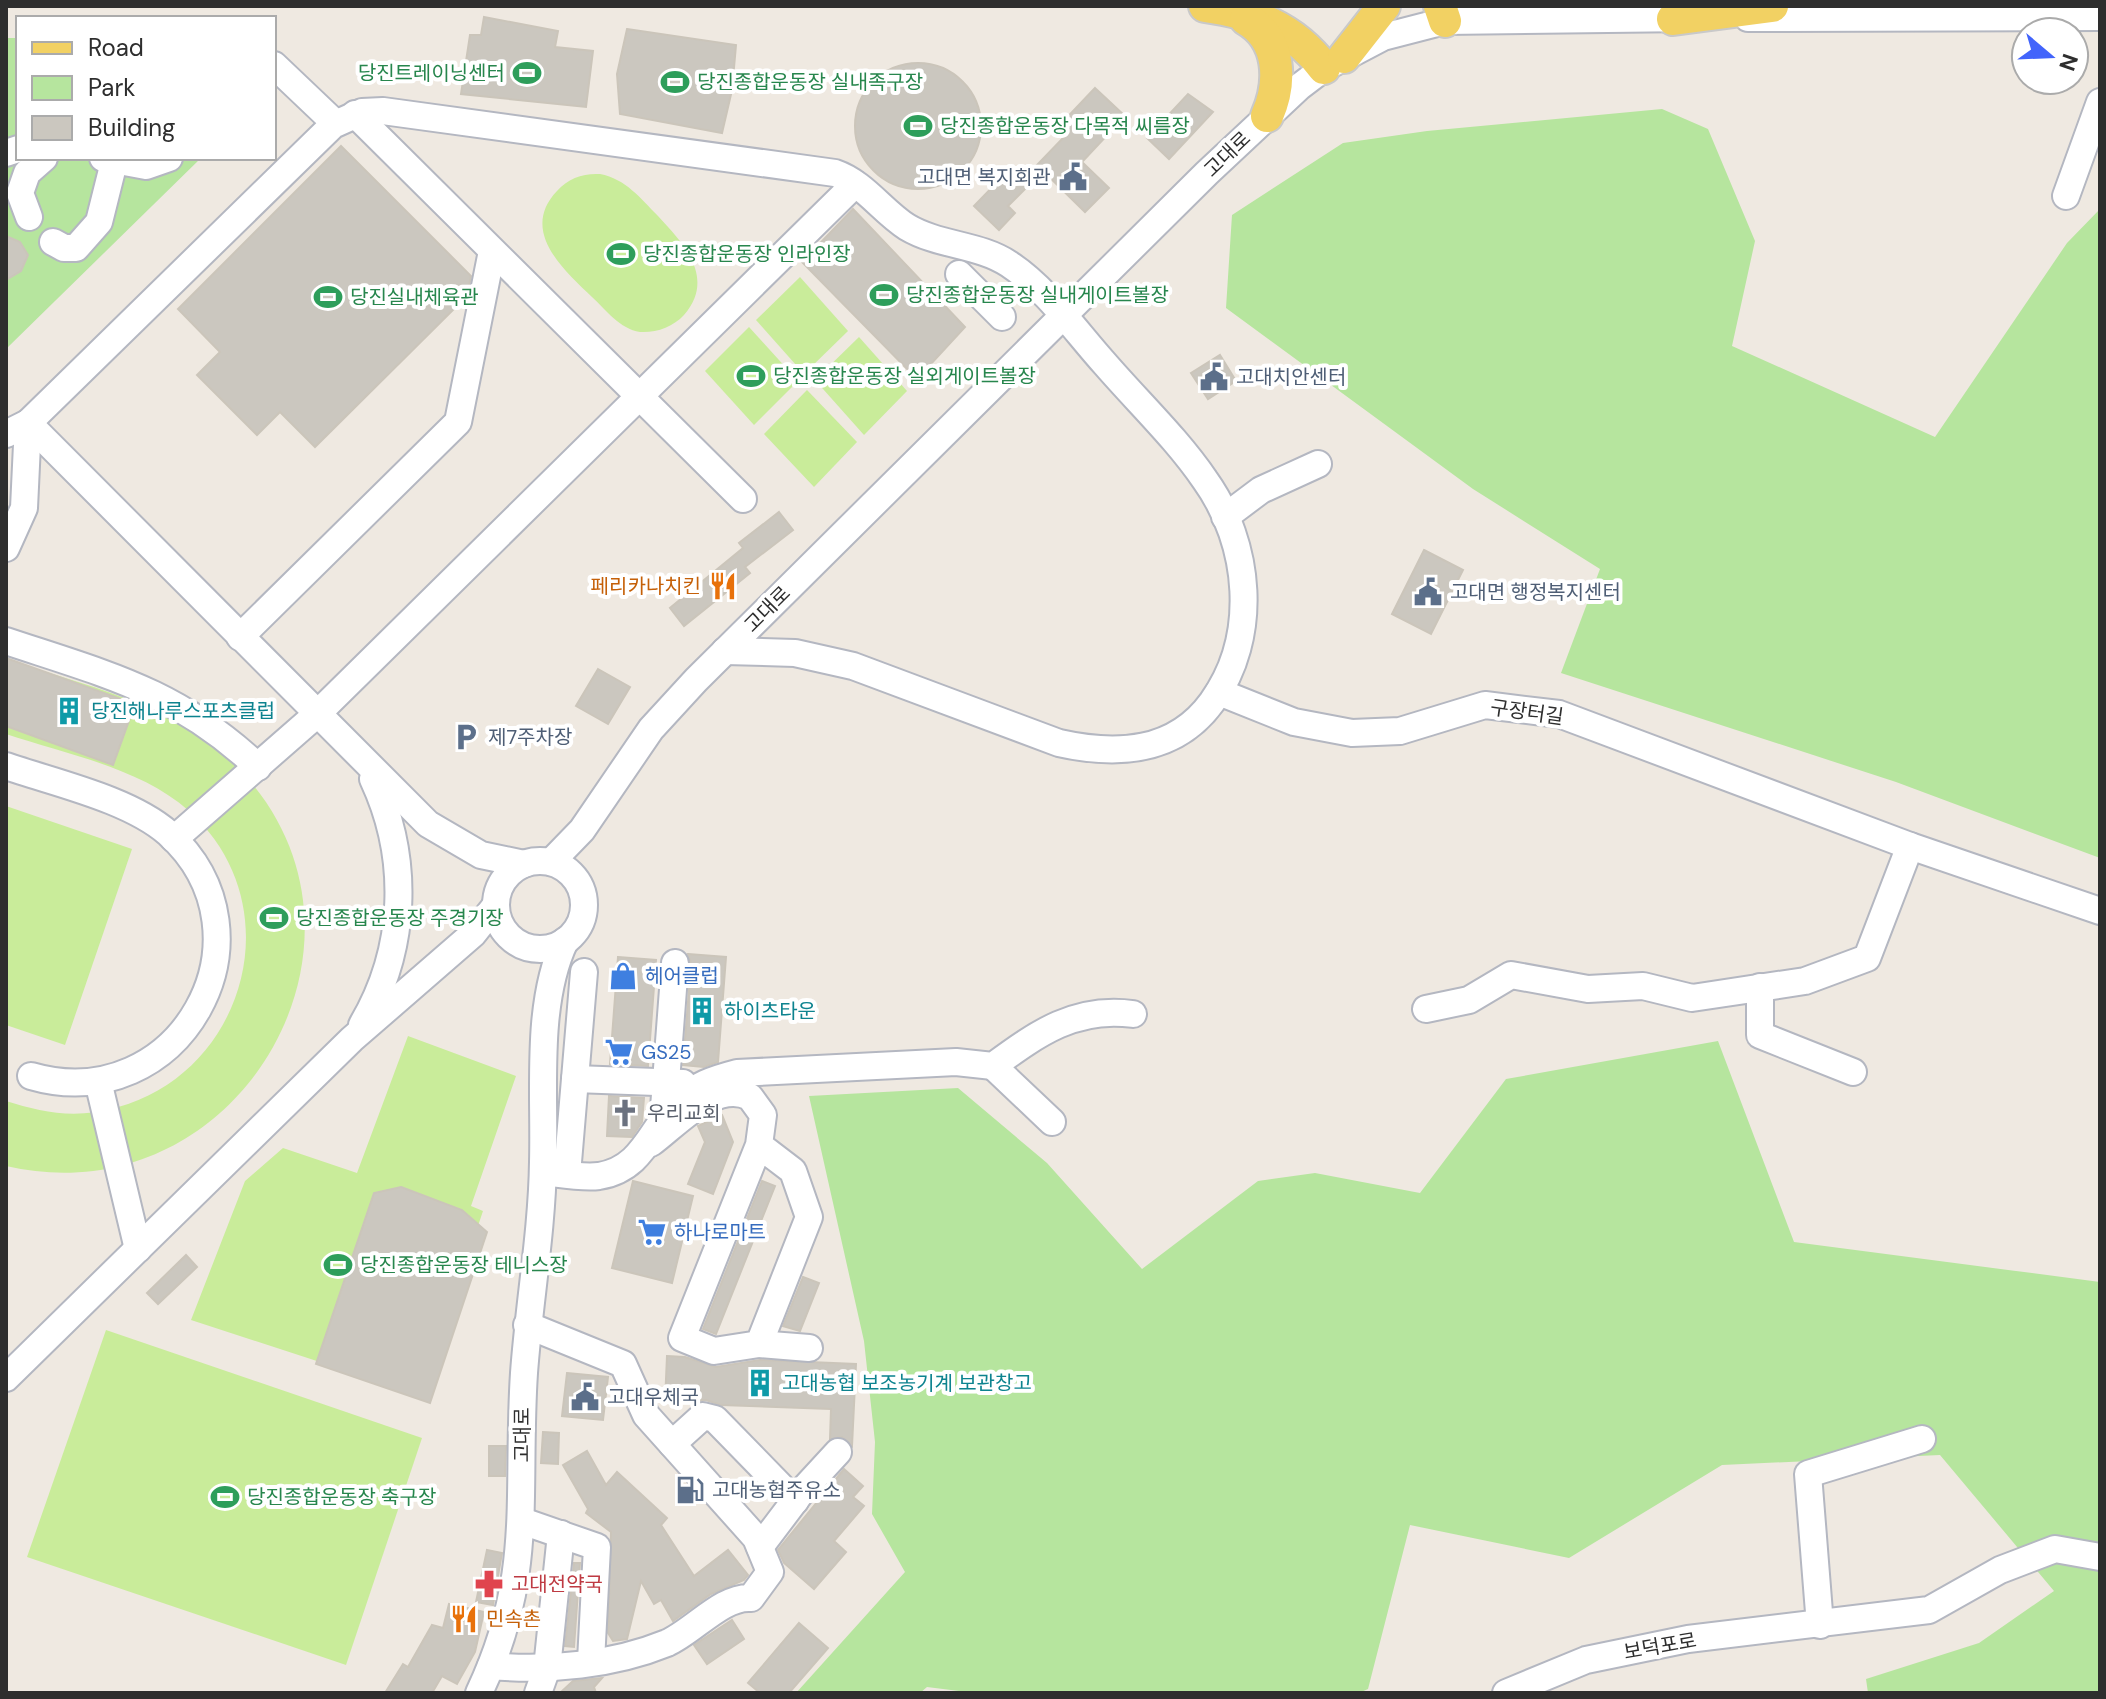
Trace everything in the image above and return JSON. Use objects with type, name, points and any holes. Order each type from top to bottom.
[{"type":"main road","points":[[1213,7],[1249,12],[1334,62],[1384,6]]},
{"type":"main road","points":[[1673,19],[1772,6]]},
{"type":"main road","points":[[1213,7],[1254,24],[1271,48],[1277,78],[1267,116]]},
{"type":"street","name":"고대로","points":[[551,862],[595,812],[651,729],[725,651],[1267,116],[1334,62],[1397,31],[1443,14],[1673,19],[2100,17]]},
{"type":"street","points":[[278,69],[338,116],[492,251],[743,499]]},
{"type":"street","points":[[2066,196],[2100,102]]},
{"type":"street","points":[[17,429],[338,116],[383,111],[806,167],[841,175],[907,227],[939,242],[1008,263],[1063,316],[1196,468],[1225,517],[1243,581],[1245,618],[1234,662],[1219,692],[1204,713],[1177,736],[1139,748],[1098,750],[1038,737],[822,657],[725,651]]},
{"type":"street","points":[[29,217],[20,193],[27,173],[42,160]]},
{"type":"street","points":[[53,242],[64,248],[77,247],[98,225],[116,160],[154,166],[165,160]]},
{"type":"street","points":[[174,839],[316,715],[855,184]]},
{"type":"street","points":[[240,637],[458,422],[492,251]]},
{"type":"street","points":[[959,274],[1002,317]]},
{"type":"street","points":[[6,548],[24,508],[17,429]]},
{"type":"street","points":[[17,429],[240,637],[368,768],[428,824],[481,855],[495,870],[500,922],[539,967],[547,996]]},
{"type":"street","points":[[1225,517],[1261,490],[1318,464]]},
{"type":"street","points":[[6,641],[111,676],[177,704],[231,742],[252,772]]},
{"type":"street","name":"구장터길","points":[[1219,692],[1294,722],[1352,733],[1410,729],[1485,705],[1559,714],[1910,846],[2100,911]]},
{"type":"street","points":[[6,766],[131,810],[174,839],[199,872],[214,911],[216,947],[210,983],[195,1016],[168,1048],[133,1070],[98,1081],[67,1083],[31,1076]]},
{"type":"street","points":[[352,1039],[386,974],[399,916],[395,851],[384,806],[368,768]]},
{"type":"street","points":[[547,996],[565,941],[581,921],[581,890],[595,812]]},
{"type":"street","points":[[1426,1009],[1469,1000],[1511,975],[1588,989],[1643,986],[1692,998],[1805,981],[1867,958],[1910,846]]},
{"type":"street","points":[[481,855],[524,864],[551,862],[570,873],[581,890]]},
{"type":"street","points":[[6,1378],[352,1039],[457,948],[499,895],[508,875],[524,864]]},
{"type":"street","points":[[457,948],[485,937],[547,948],[565,941]]},
{"type":"street","points":[[657,1132],[666,1082],[675,963]]},
{"type":"street","points":[[584,972],[575,1079],[555,1173],[607,1174],[628,1164],[657,1132],[676,1104],[703,1084],[737,1073],[956,1062],[993,1066],[1052,1122]]},
{"type":"street","points":[[1760,987],[1760,1035],[1853,1072]]},
{"type":"street","name":"고대로","points":[[479,1693],[491,1666],[518,1576],[527,1325],[555,1173],[547,996]]},
{"type":"street","points":[[993,1066],[1037,1034],[1080,1016],[1105,1010],[1133,1014]]},
{"type":"street","points":[[575,1079],[703,1084]]},
{"type":"street","points":[[98,1081],[138,1249]]},
{"type":"street","points":[[657,1132],[710,1099],[731,1091],[750,1097],[761,1111],[764,1126],[682,1338],[714,1351],[759,1344],[809,1348]]},
{"type":"street","points":[[759,1145],[793,1171],[809,1217],[759,1344]]},
{"type":"street","points":[[491,1666],[547,1668],[639,1653],[669,1642],[738,1597],[751,1598],[770,1572],[756,1538],[646,1415],[623,1364],[527,1325]]},
{"type":"street","points":[[672,1444],[703,1416],[715,1419],[795,1501]]},
{"type":"street","points":[[1828,1624],[1808,1474],[1922,1439]]},
{"type":"street","points":[[760,1547],[838,1452]]},
{"type":"street","points":[[522,1521],[597,1547],[591,1661]]},
{"type":"street","points":[[538,1693],[547,1668],[561,1534]]},
{"type":"street","name":"보덕포로","points":[[1506,1693],[1586,1660],[1688,1639],[1929,1610],[2000,1570],[2055,1549],[2100,1557]]},
{"type":"street","points":[[518,1576],[555,1585]]},
{"type":"green space","points":[[6,38],[16,38],[16,160],[199,160],[6,349]]},
{"type":"green space","points":[[1662,109],[1708,129],[1755,241],[1732,346],[1935,437],[2067,243],[2100,209],[2100,858],[1896,782],[1561,673],[1600,569],[1473,489],[1226,308],[1232,215],[1343,143],[1427,131]]},
{"type":"green space","name":"당진종합운동장 인라인장","points":[[588,174],[618,180],[639,196],[678,238],[693,262],[697,288],[693,301],[675,323],[640,332],[620,323],[569,275],[550,249],[542,221],[546,206],[566,183]]},
{"type":"green space","name":"당진종합운동장 실외게이트볼장","points":[[800,277],[848,331],[804,374],[756,320]]},
{"type":"green space","name":"당진종합운동장 실외게이트볼장","points":[[749,327],[798,381],[754,425],[705,371]]},
{"type":"green space","name":"당진종합운동장 실외게이트볼장","points":[[859,337],[907,391],[864,435],[815,380]]},
{"type":"green space","name":"당진종합운동장 실외게이트볼장","points":[[807,390],[857,442],[814,487],[764,434]]},
{"type":"green space","name":"당진종합운동장 주경기장","points":[[6,659],[124,698],[181,724],[207,740],[230,760],[281,828],[303,902],[300,977],[273,1047],[228,1106],[166,1149],[91,1171],[6,1166],[6,1101],[50,1112],[95,1112],[145,1097],[186,1070],[217,1034],[238,991],[246,944],[241,897],[222,851],[189,811],[170,796],[126,773],[6,734]]},
{"type":"green space","points":[[6,806],[132,849],[65,1045],[6,1025]]},
{"type":"green space","name":"당진종합운동장 테니스장","points":[[408,1036],[516,1076],[471,1206],[483,1211],[421,1395],[191,1320],[245,1181],[283,1148],[357,1173]]},
{"type":"green space","points":[[1718,1041],[1794,1242],[2100,1282],[2100,1693],[1868,1693],[1866,1679],[1979,1643],[2054,1591],[1940,1455],[1722,1465],[1569,1558],[1410,1525],[1368,1689],[1359,1693],[975,1693],[927,1687],[920,1693],[796,1693],[905,1572],[872,1514],[875,1442],[864,1341],[809,1096],[958,1088],[1047,1163],[1142,1269],[1258,1181],[1315,1173],[1420,1193],[1506,1079]]},
{"type":"green space","name":"당진종합운동장 축구장","points":[[106,1330],[422,1438],[346,1665],[27,1557]]},
{"type":"building","name":"당진트레이닝센터","points":[[484,17],[558,31],[555,47],[593,51],[586,107],[461,94],[470,35],[481,35]]},
{"type":"building","name":"당진종합운동장 실내족구장","points":[[627,29],[736,45],[732,90],[722,133],[620,114],[617,74]]},
{"type":"building","name":"당진종합운동장 다목적 씨름장","points":[[918,63],[942,68],[963,81],[976,102],[981,126],[976,150],[963,171],[942,184],[918,189],[894,184],[873,171],[860,150],[855,126],[860,102],[873,81],[894,68]]},
{"type":"building","points":[[1095,88],[1125,116],[1082,162],[1109,188],[1085,212],[1037,165],[1065,136],[1057,128]]},
{"type":"building","points":[[1188,94],[1213,112],[1169,159],[1147,138]]},
{"type":"building","name":"당진실내체육관","points":[[341,146],[471,276],[467,296],[315,447],[280,412],[257,435],[197,375],[220,352],[178,309]]},
{"type":"building","points":[[1009,170],[1027,187],[1008,206],[1015,213],[999,230],[974,206]]},
{"type":"building","name":"당진종합운동장 실내게이트볼장","points":[[853,209],[965,327],[917,379],[802,262]]},
{"type":"building","points":[[6,236],[20,242],[28,255],[21,271],[6,280]]},
{"type":"building","points":[[1220,355],[1236,381],[1208,399],[1191,373]]},
{"type":"building","points":[[779,512],[793,530],[745,567],[750,573],[684,626],[670,608],[743,548],[739,543]]},
{"type":"building","name":"고대면 행정복지센터","points":[[1424,550],[1463,570],[1431,634],[1392,614]]},
{"type":"building","name":"당진해나루스포츠클럽","points":[[6,658],[135,704],[113,765],[6,726]]},
{"type":"building","points":[[598,669],[630,687],[608,724],[576,706]]},
{"type":"building","name":"하이츠타운","points":[[688,954],[726,957],[718,1062],[704,1067],[683,1065],[691,964]]},
{"type":"building","points":[[618,957],[656,960],[648,1066],[610,1064]]},
{"type":"building","points":[[609,1096],[644,1098],[642,1122],[632,1137],[607,1136]]},
{"type":"building","points":[[722,1115],[733,1142],[713,1194],[688,1184],[705,1142],[698,1126]]},
{"type":"building","name":"하나로마트","points":[[633,1181],[693,1196],[672,1283],[612,1268]]},
{"type":"building","points":[[762,1181],[775,1186],[716,1334],[703,1329]]},
{"type":"building","points":[[401,1187],[462,1210],[487,1232],[430,1403],[316,1364],[374,1193]]},
{"type":"building","points":[[186,1255],[197,1267],[158,1304],[147,1293]]},
{"type":"building","points":[[803,1277],[819,1283],[800,1331],[783,1326]]},
{"type":"building","name":"고대농협 보조농기계 보관창고","points":[[667,1356],[685,1357],[716,1367],[760,1360],[856,1364],[852,1446],[842,1437],[830,1439],[831,1409],[721,1405],[706,1400],[665,1402]]},
{"type":"building","points":[[567,1373],[608,1377],[603,1420],[562,1416]]},
{"type":"building","points":[[543,1432],[559,1433],[558,1464],[541,1463]]},
{"type":"building","points":[[489,1446],[506,1446],[505,1476],[489,1476]]},
{"type":"building","points":[[587,1451],[606,1485],[617,1472],[667,1518],[661,1525],[694,1576],[728,1550],[748,1575],[744,1580],[711,1594],[673,1621],[661,1600],[654,1604],[641,1581],[627,1639],[613,1641],[608,1633],[611,1532],[586,1513],[588,1509],[563,1465]]},
{"type":"building","points":[[844,1469],[863,1486],[853,1497],[864,1506],[834,1541],[846,1552],[814,1589],[784,1563],[778,1550]]},
{"type":"building","points":[[487,1550],[502,1553],[493,1605],[476,1602]]},
{"type":"building","points":[[574,1563],[580,1563],[574,1647],[565,1646]]},
{"type":"building","points":[[449,1604],[484,1612],[475,1652],[457,1684],[442,1676],[432,1693],[385,1693],[403,1664],[408,1667],[432,1625],[443,1628]]},
{"type":"building","points":[[732,1620],[744,1639],[707,1664],[694,1645]]},
{"type":"building","points":[[799,1623],[828,1648],[789,1693],[760,1693],[748,1683]]},
{"type":"building","points":[[602,1678],[594,1687],[596,1693],[560,1693],[573,1681]]},
{"type":"place","name":"당진트레이닝센터","points":[[527,73]]},
{"type":"place","name":"당진종합운동장 실내족구장","points":[[675,82]]},
{"type":"place","name":"당진종합운동장 다목적 씨름장","points":[[918,126]]},
{"type":"place","name":"고대면 복지회관","points":[[1073,177]]},
{"type":"place","name":"당진종합운동장 인라인장","points":[[621,254]]},
{"type":"place","name":"당진종합운동장 실내게이트볼장","points":[[884,295]]},
{"type":"place","name":"당진실내체육관","points":[[328,297]]},
{"type":"place","name":"당진종합운동장 실외게이트볼장","points":[[751,376]]},
{"type":"place","name":"고대치안센터","points":[[1214,377]]},
{"type":"place","name":"페리카나치킨","points":[[723,586]]},
{"type":"place","name":"고대면 행정복지센터","points":[[1428,592]]},
{"type":"place","name":"당진해나루스포츠클럽","points":[[69,711]]},
{"type":"place","name":"제7주차장","points":[[466,737]]},
{"type":"place","name":"당진종합운동장 주경기장","points":[[274,918]]},
{"type":"place","name":"헤어클럽","points":[[623,976]]},
{"type":"place","name":"하이츠타운","points":[[702,1011]]},
{"type":"place","name":"GS25","points":[[619,1052]]},
{"type":"place","name":"우리교회","points":[[625,1113]]},
{"type":"place","name":"하나로마트","points":[[652,1232]]},
{"type":"place","name":"당진종합운동장 테니스장","points":[[338,1265]]},
{"type":"place","name":"고대농협 보조농기계 보관창고","points":[[760,1383]]},
{"type":"place","name":"고대우체국","points":[[585,1397]]},
{"type":"place","name":"고대농협주유소","points":[[690,1490]]},
{"type":"place","name":"당진종합운동장 축구장","points":[[225,1497]]},
{"type":"place","name":"고대전약국","points":[[489,1584]]},
{"type":"place","name":"민속촌","points":[[464,1619]]}]
